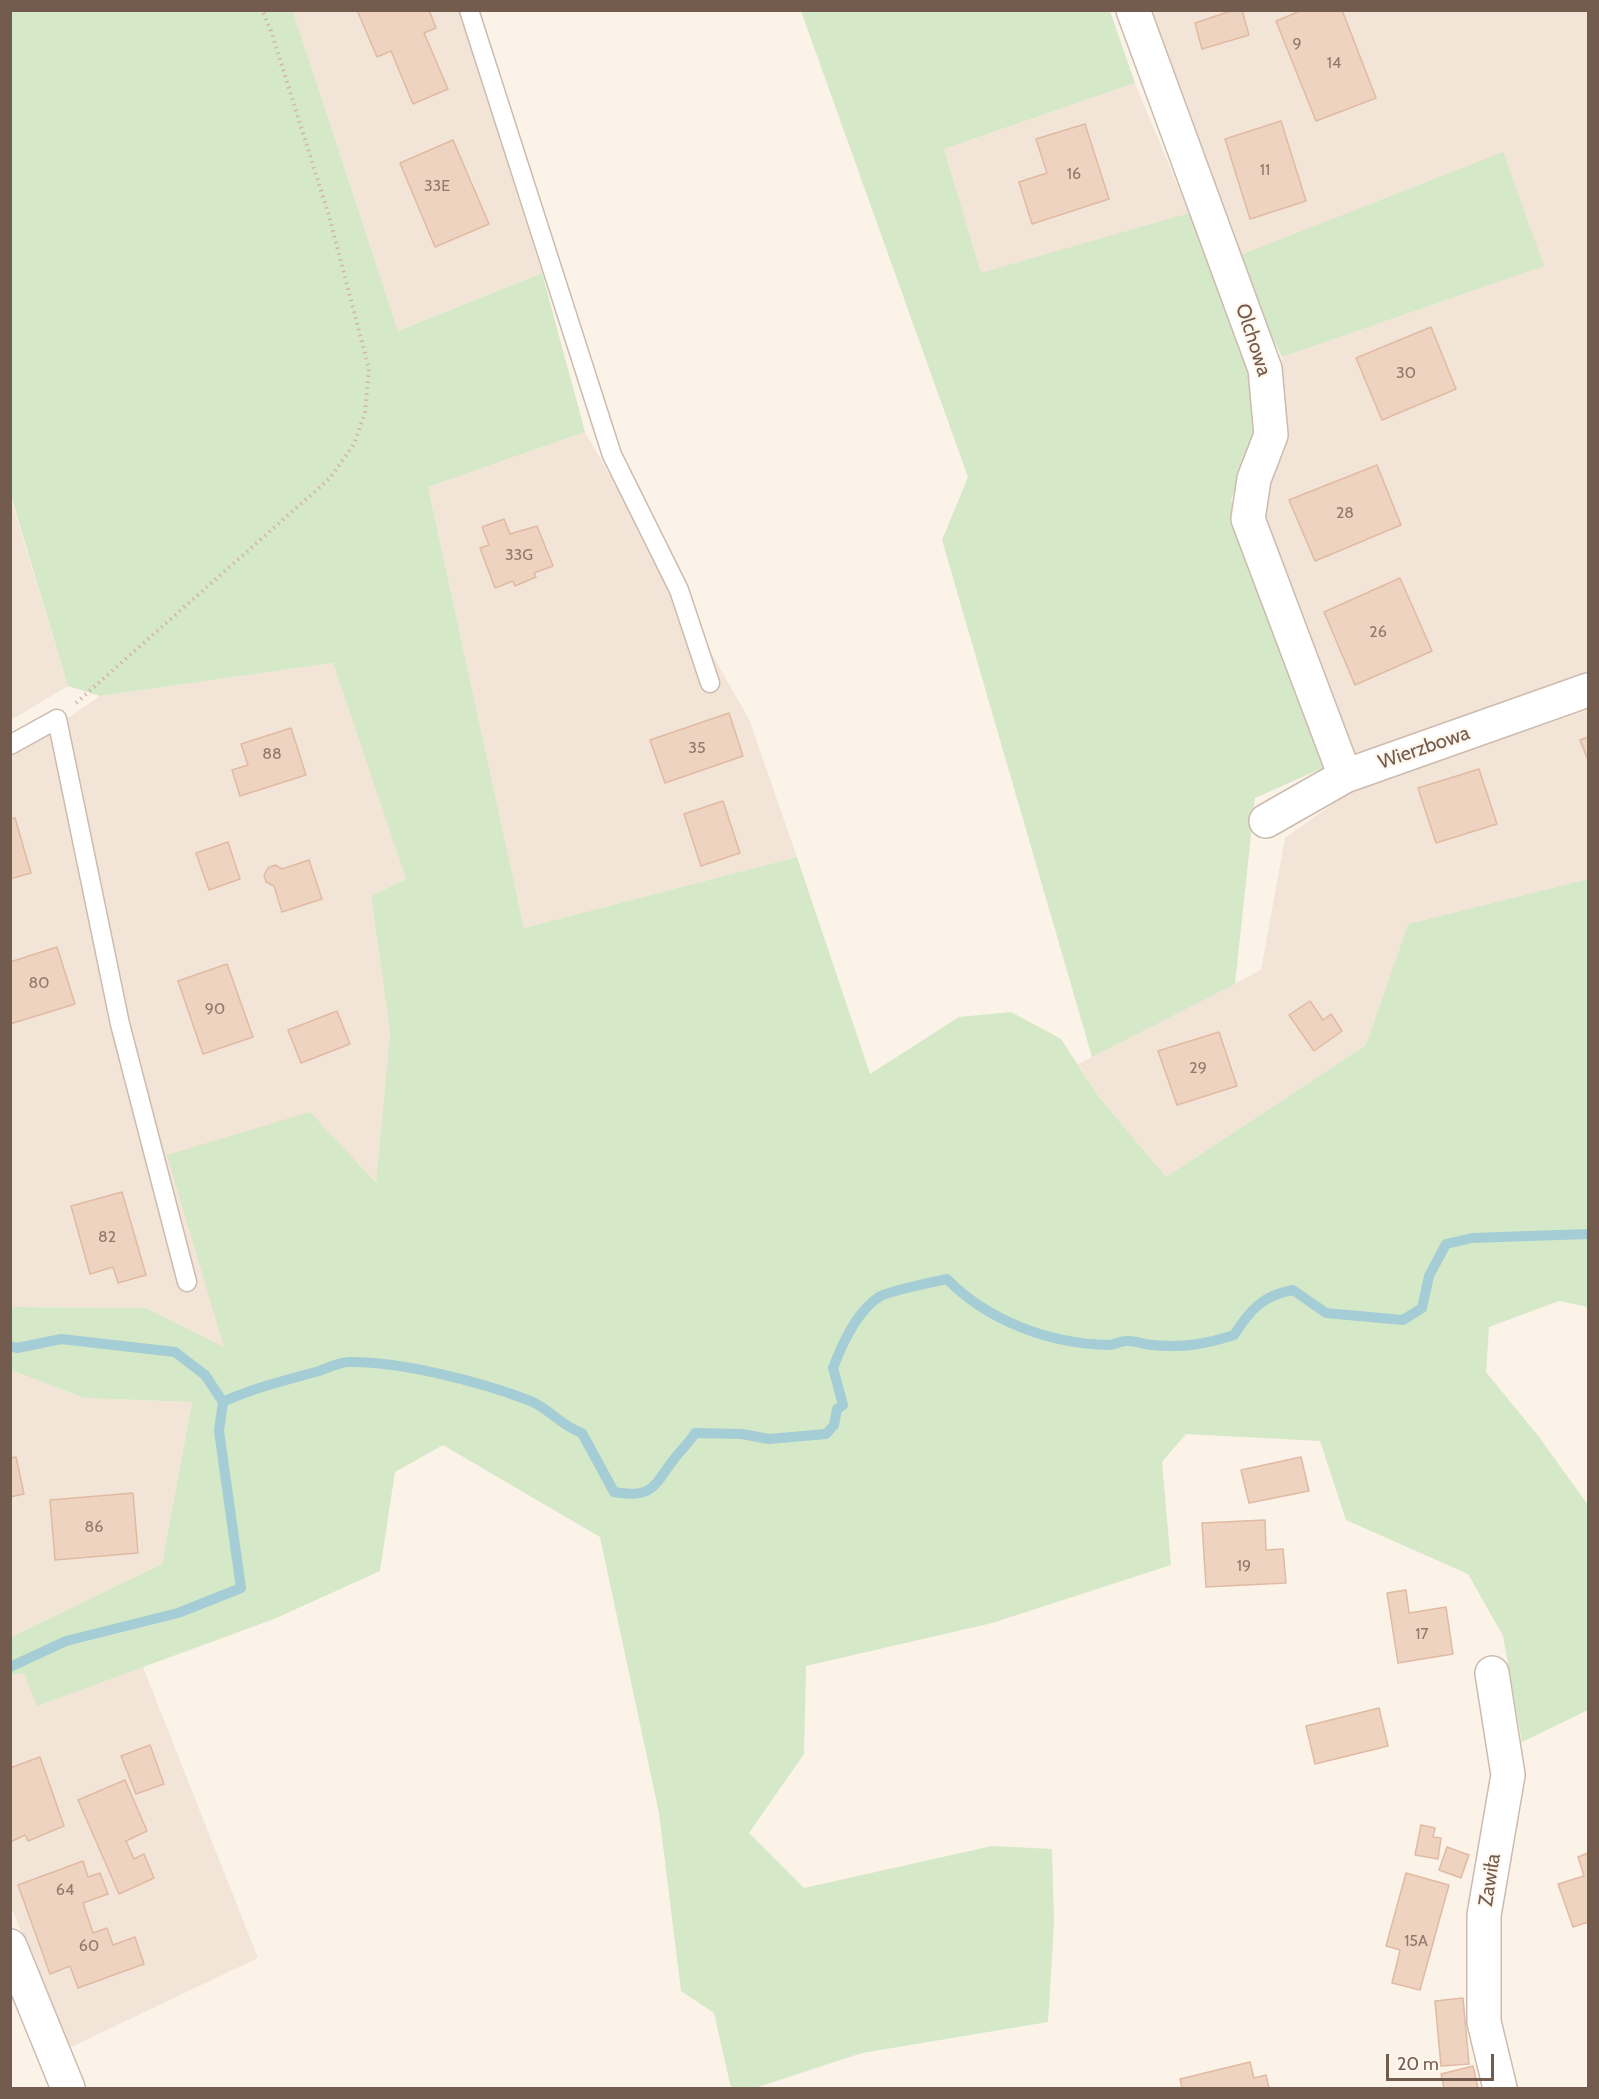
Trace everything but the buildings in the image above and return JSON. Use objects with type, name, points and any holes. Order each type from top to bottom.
[{"type":"street","name":"Olchowa","points":[[1133,10],[1266,369],[1271,435],[1254,479],[1248,519],[1345,776]]},
{"type":"street","name":"Wierzbowa","points":[[1266,820],[1345,776],[1588,690]]},
{"type":"street","name":"Zawiła","points":[[1492,1673],[1508,1774],[1484,1915],[1484,2022],[1500,2088]]},
{"type":"street","points":[[10,1946],[68,2088]]},
{"type":"lane","points":[[469,10],[612,455],[679,590],[710,683]]},
{"type":"lane","points":[[10,745],[57,719],[120,1024],[187,1282]]},
{"type":"path","points":[[57,719],[330,478],[354,444],[365,413],[369,369],[329,216],[271,31],[262,10]]},
{"type":"shaded area","points":[[293,11],[459,11],[542,273],[398,331]]},
{"type":"shaded area","points":[[1147,11],[1588,11],[1588,681],[1350,761],[1258,523],[1284,431],[1282,357],[1543,266],[1233,258]]},
{"type":"shaded area","points":[[1135,83],[1189,213],[981,274],[944,149]]},
{"type":"shaded area","points":[[585,432],[749,719],[797,857],[524,928],[428,487]]},
{"type":"shaded area","points":[[10,496],[68,686],[11,720],[10,720]]},
{"type":"shaded area","points":[[333,663],[406,879],[371,896],[390,1032],[376,1183],[225,1348],[146,1308],[11,1307],[11,757],[100,696]]},
{"type":"shaded area","points":[[1588,710],[1588,879],[1408,924],[1366,1045],[1166,1177],[1099,1097],[1078,1064],[1261,970],[1285,838],[1354,789]]},
{"type":"shaded area","points":[[11,1370],[84,1398],[192,1402],[162,1564],[11,1637]]},
{"type":"shaded area","points":[[143,1667],[258,1958],[69,2048],[11,1907],[10,1675],[24,1673],[38,1705]]},
{"type":"green space","points":[[11,10],[293,11],[398,331],[542,273],[585,432],[428,487],[524,928],[797,857],[870,1074],[959,1017],[1011,1012],[1061,1039],[1099,1097],[1166,1177],[1366,1045],[1408,924],[1588,879],[1588,1307],[1559,1301],[1489,1327],[1486,1372],[1539,1437],[1588,1505],[1588,1710],[1522,1742],[1503,1636],[1468,1574],[1346,1520],[1320,1441],[1186,1434],[1162,1462],[1171,1565],[992,1623],[806,1666],[804,1754],[749,1833],[804,1888],[992,1846],[1052,1849],[1054,1924],[1048,2022],[862,2053],[755,2088],[731,2088],[714,2013],[681,1991],[659,1813],[600,1537],[443,1445],[395,1472],[380,1571],[274,1619],[37,1706],[24,1673],[11,1675],[11,1637],[162,1564],[192,1402],[84,1398],[11,1370],[11,1307],[146,1308],[224,1347],[167,1155],[310,1112],[376,1183],[390,1032],[371,896],[406,879],[333,663],[100,696],[68,686],[11,496]]},
{"type":"green space","points":[[801,11],[1110,11],[1135,83],[944,149],[981,273],[1189,213],[1250,370],[1257,427],[1231,500],[1327,766],[1255,798],[1235,984],[1092,1057],[942,540],[968,477]]},
{"type":"green space","points":[[1503,152],[1544,266],[1282,357],[1233,258]]},
{"type":"waterway","points":[[10,1667],[66,1641],[178,1613],[241,1588],[219,1431],[223,1402],[258,1388],[341,1363],[369,1363],[416,1369],[487,1386],[535,1403],[582,1433],[614,1492],[637,1493],[652,1488],[657,1483],[695,1433],[742,1434],[769,1439],[826,1434],[834,1425],[837,1409],[843,1405],[833,1368],[846,1339],[857,1319],[871,1303],[883,1295],[901,1290],[947,1279],[981,1307],[1043,1335],[1087,1344],[1109,1345],[1129,1341],[1150,1345],[1185,1346],[1234,1335],[1258,1305],[1273,1296],[1293,1290],[1326,1313],[1403,1320],[1422,1308],[1429,1276],[1446,1244],[1472,1238],[1588,1234]]},
{"type":"waterway","points":[[10,1346],[17,1348],[61,1339],[175,1352],[205,1375],[223,1402]]}]
